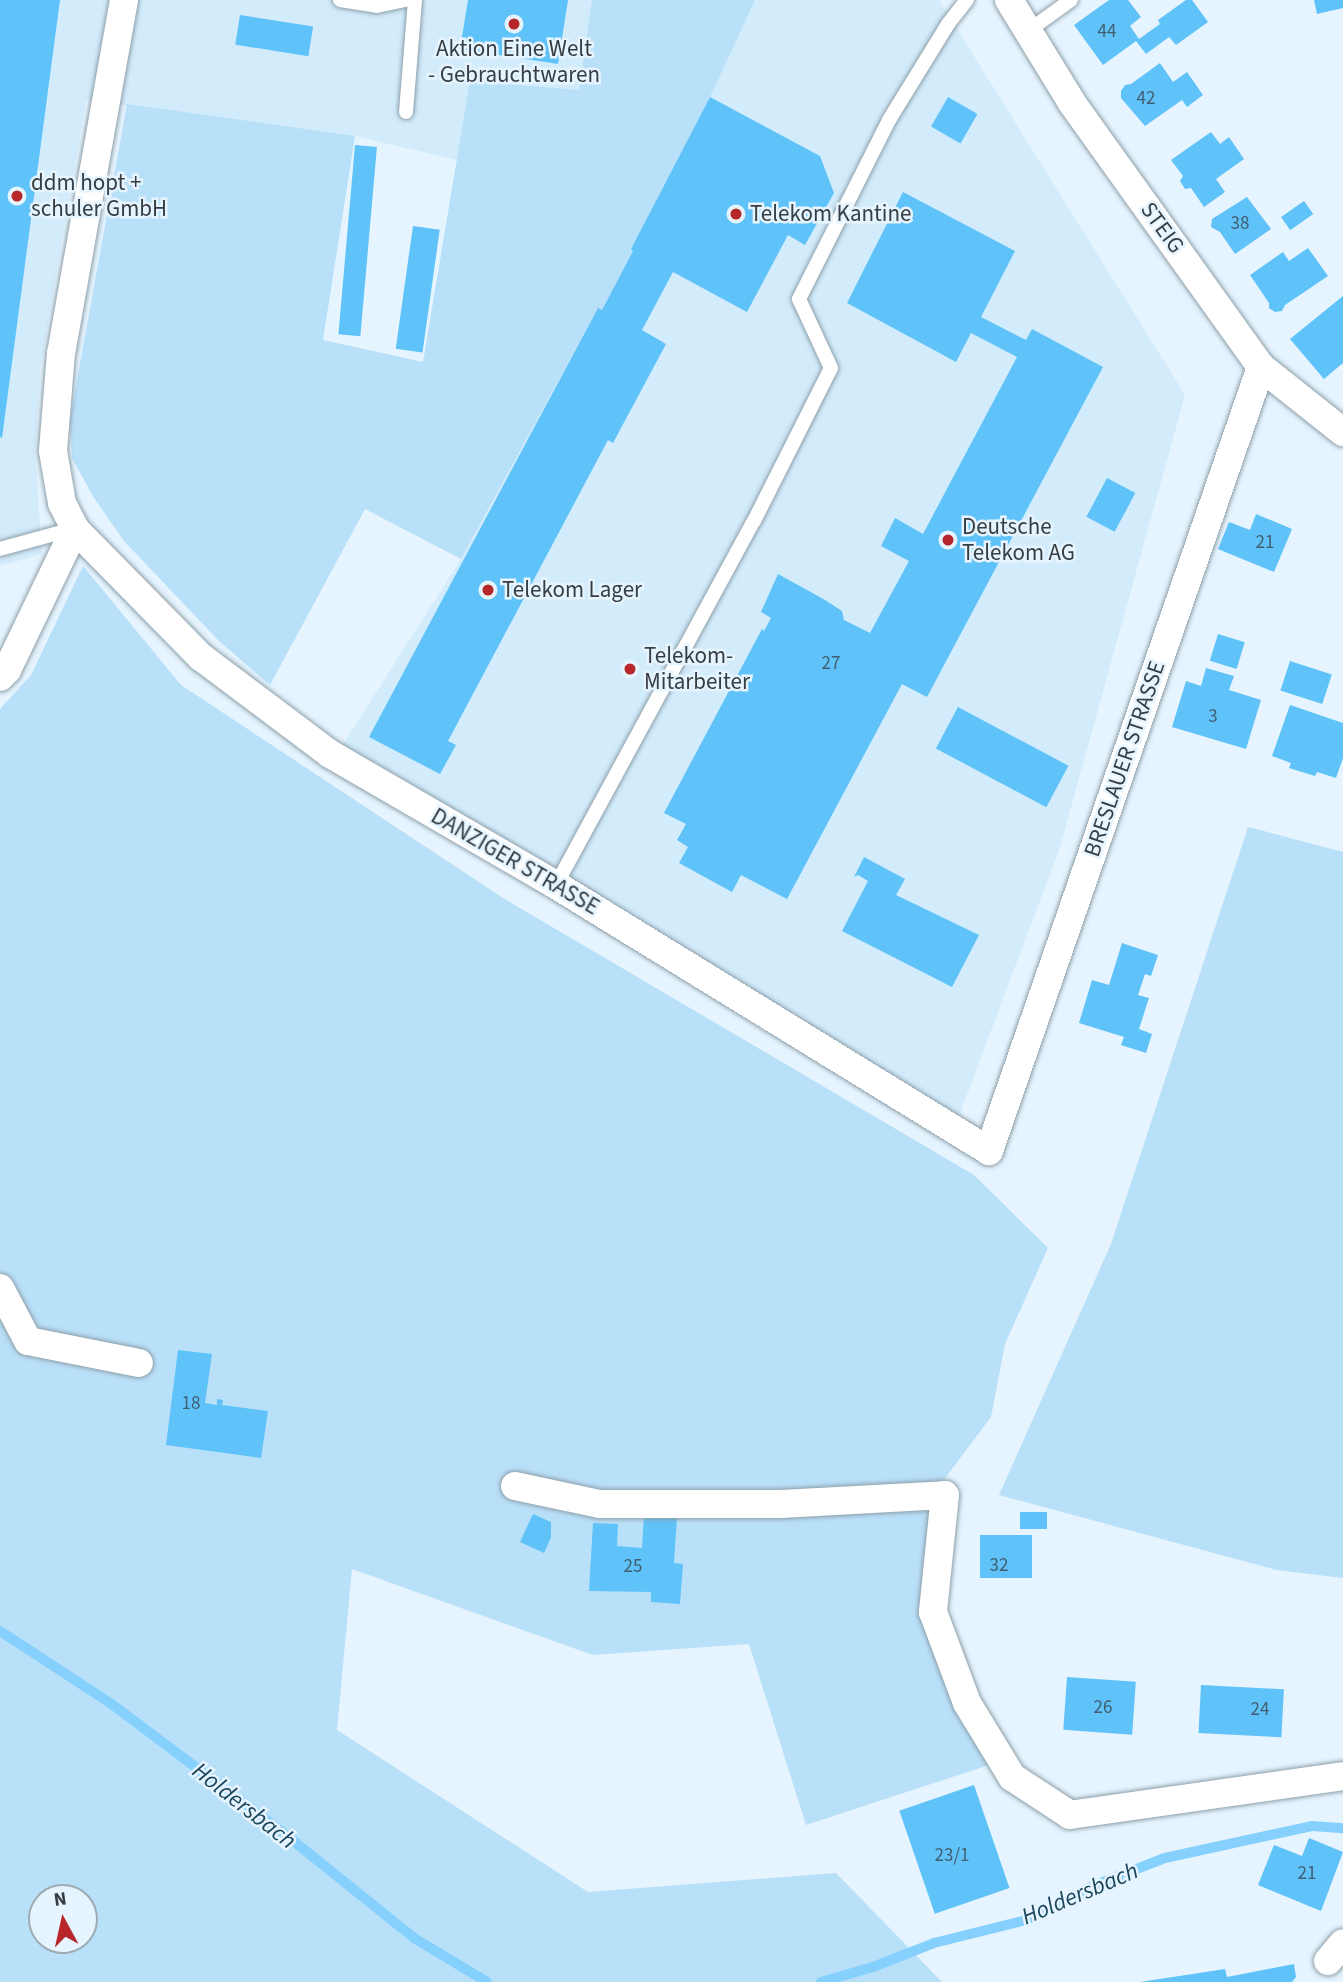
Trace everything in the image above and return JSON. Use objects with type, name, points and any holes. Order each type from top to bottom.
[{"type":"street","points":[[0,677],[7,670],[75,529],[62,503],[52,452],[61,353],[124,0]]},
{"type":"street","name":"STEIG","points":[[1009,0],[1072,103],[1261,367],[1343,432]]},
{"type":"street","name":"BRESLAUER STRASSE","points":[[989,1151],[1261,367]]},
{"type":"street","name":"DANZIGER STRASSE","points":[[75,529],[201,657],[330,754],[556,885],[989,1151]]},
{"type":"street","points":[[0,1288],[28,1341],[139,1363]]},
{"type":"street","points":[[515,1486],[600,1504],[781,1504],[945,1494],[933,1612],[967,1703],[1012,1777],[1070,1815],[1343,1776]]},
{"type":"lane","points":[[340,0],[377,6],[406,0]]},
{"type":"lane","points":[[405,113],[415,0]]},
{"type":"lane","points":[[556,885],[754,521],[831,368],[799,299],[889,120],[948,24],[967,0]]},
{"type":"lane","points":[[1028,31],[1071,0]]},
{"type":"lane","points":[[0,549],[75,529]]},
{"type":"shaded area","points":[[0,0],[939,0],[1185,395],[1060,847],[959,1116],[342,746],[461,559],[598,308],[602,309],[633,252],[631,249],[457,160],[355,136],[86,100],[40,369],[35,453],[42,554],[0,566]]},
{"type":"shaded area","points":[[592,0],[755,0],[710,97],[602,310],[598,308],[461,559],[365,509],[270,685],[219,641],[124,541],[94,498],[72,458],[70,419],[127,104],[355,136],[323,340],[423,362],[470,81],[579,90]]},
{"type":"shaded area","points":[[83,566],[181,685],[503,898],[974,1175],[1048,1248],[1005,1344],[991,1417],[940,1485],[925,1616],[989,1765],[806,1825],[749,1644],[593,1655],[352,1569],[337,1730],[588,1892],[836,1873],[942,1982],[0,1982],[0,709],[31,675]]},
{"type":"shaded area","points":[[1248,827],[1343,852],[1343,1578],[1277,1570],[999,1495],[1111,1244]]},
{"type":"building","name":"ddm hopt + schuler GmbH","points":[[0,0],[60,0],[2,438],[0,437]]},
{"type":"building","name":"Aktion Eine Welt - Gebrauchtwaren","points":[[468,0],[568,0],[558,64],[460,49]]},
{"type":"building","points":[[1109,0],[1128,0],[1141,17],[1130,26],[1139,39],[1160,24],[1158,20],[1186,0],[1192,0],[1208,22],[1176,45],[1169,37],[1146,54],[1136,41],[1103,65],[1074,25]]},
{"type":"building","points":[[1314,0],[1343,0],[1343,8],[1317,14]]},
{"type":"building","points":[[240,15],[313,27],[308,56],[235,45]]},
{"type":"building","points":[[1160,63],[1173,82],[1187,72],[1203,95],[1187,107],[1182,100],[1145,126],[1121,98],[1121,91],[1125,85],[1131,84]]},
{"type":"building","name":"Telekom Lager","points":[[710,97],[820,156],[834,193],[805,245],[788,235],[747,312],[673,272],[642,330],[666,344],[613,443],[608,440],[448,741],[456,745],[440,774],[369,737],[598,308],[602,310]]},
{"type":"building","points":[[948,97],[977,114],[960,143],[931,126]]},
{"type":"building","points":[[1211,132],[1220,144],[1229,137],[1244,159],[1216,179],[1225,192],[1204,207],[1191,188],[1185,189],[1180,181],[1183,176],[1171,160]]},
{"type":"building","points":[[355,145],[377,147],[360,336],[338,334]]},
{"type":"building","name":"Deutsche Telekom AG","points":[[903,192],[1015,251],[981,317],[1026,340],[1032,329],[1103,367],[927,697],[902,684],[787,899],[741,875],[732,892],[679,863],[688,847],[677,840],[686,824],[664,813],[762,629],[764,631],[771,618],[761,612],[778,574],[825,600],[842,611],[844,620],[870,633],[909,561],[881,546],[895,518],[923,534],[1017,357],[971,333],[956,362],[847,303]]},
{"type":"building","points":[[1247,197],[1271,229],[1235,254],[1220,232],[1211,227],[1212,219]]},
{"type":"building","points":[[1304,201],[1313,214],[1290,230],[1281,217]]},
{"type":"building","points":[[413,226],[440,230],[422,353],[396,349]]},
{"type":"building","points":[[1308,248],[1328,276],[1285,305],[1282,311],[1275,312],[1269,308],[1269,303],[1250,275],[1283,252],[1289,261]]},
{"type":"building","points":[[1343,296],[1343,363],[1324,379],[1290,339]]},
{"type":"building","points":[[1107,478],[1135,493],[1115,532],[1086,517]]},
{"type":"building","points":[[1256,514],[1292,529],[1274,572],[1218,549],[1229,522],[1250,530]]},
{"type":"building","points":[[1218,634],[1245,642],[1237,669],[1210,661]]},
{"type":"building","points":[[1290,661],[1332,675],[1322,704],[1280,690]]},
{"type":"building","points":[[1206,668],[1234,676],[1229,690],[1261,700],[1246,749],[1172,727],[1186,681],[1201,686]]},
{"type":"building","points":[[1290,705],[1343,723],[1343,758],[1336,778],[1317,772],[1315,776],[1289,768],[1291,763],[1272,756]]},
{"type":"building","points":[[958,707],[1068,766],[1046,807],[936,748]]},
{"type":"building","points":[[864,857],[905,879],[896,895],[979,935],[952,987],[842,931],[868,881],[858,875],[854,877]]},
{"type":"building","points":[[1122,943],[1158,955],[1151,976],[1145,974],[1138,995],[1149,998],[1139,1029],[1152,1034],[1146,1053],[1121,1045],[1124,1037],[1079,1023],[1092,980],[1109,985]]},
{"type":"building","points":[[178,1350],[212,1354],[205,1403],[217,1405],[217,1399],[223,1400],[222,1405],[268,1411],[261,1458],[166,1445]]},
{"type":"building","points":[[1020,1512],[1047,1512],[1047,1529],[1020,1529]]},
{"type":"building","points":[[533,1514],[551,1522],[551,1537],[544,1553],[520,1542]]},
{"type":"building","points":[[644,1516],[677,1518],[674,1563],[683,1564],[680,1604],[651,1602],[651,1592],[589,1591],[593,1523],[618,1524],[617,1546],[642,1548]]},
{"type":"building","points":[[980,1535],[1032,1535],[1032,1578],[980,1578]]},
{"type":"building","points":[[1067,1677],[1136,1682],[1132,1735],[1063,1730]]},
{"type":"building","points":[[1201,1685],[1284,1689],[1281,1737],[1198,1733]]},
{"type":"building","points":[[974,1785],[1009,1888],[935,1914],[899,1811]]},
{"type":"building","points":[[1309,1838],[1343,1852],[1321,1911],[1258,1885],[1274,1845],[1302,1856]]},
{"type":"building","points":[[1294,1964],[1296,1977],[1292,1982],[1140,1982],[1225,1969],[1227,1977]]},
{"type":"waterway","name":"Holdersbach","points":[[0,1631],[113,1705],[281,1831],[414,1938],[487,1982]]},
{"type":"waterway","name":"Holdersbach","points":[[821,1982],[873,1967],[934,1943],[1026,1920],[1093,1886],[1165,1858],[1312,1826],[1343,1828]]},
{"type":"place","name":"Aktion Eine Welt - Gebrauchtwaren","points":[[514,24]]},
{"type":"place","name":"ddm hopt + schuler GmbH","points":[[17,196]]},
{"type":"place","name":"Telekom Kantine","points":[[736,214]]},
{"type":"place","name":"Deutsche Telekom AG","points":[[948,540]]},
{"type":"place","name":"Telekom Lager","points":[[488,590]]},
{"type":"place","name":"Telekom- Mitarbeiter","points":[[630,669]]}]
